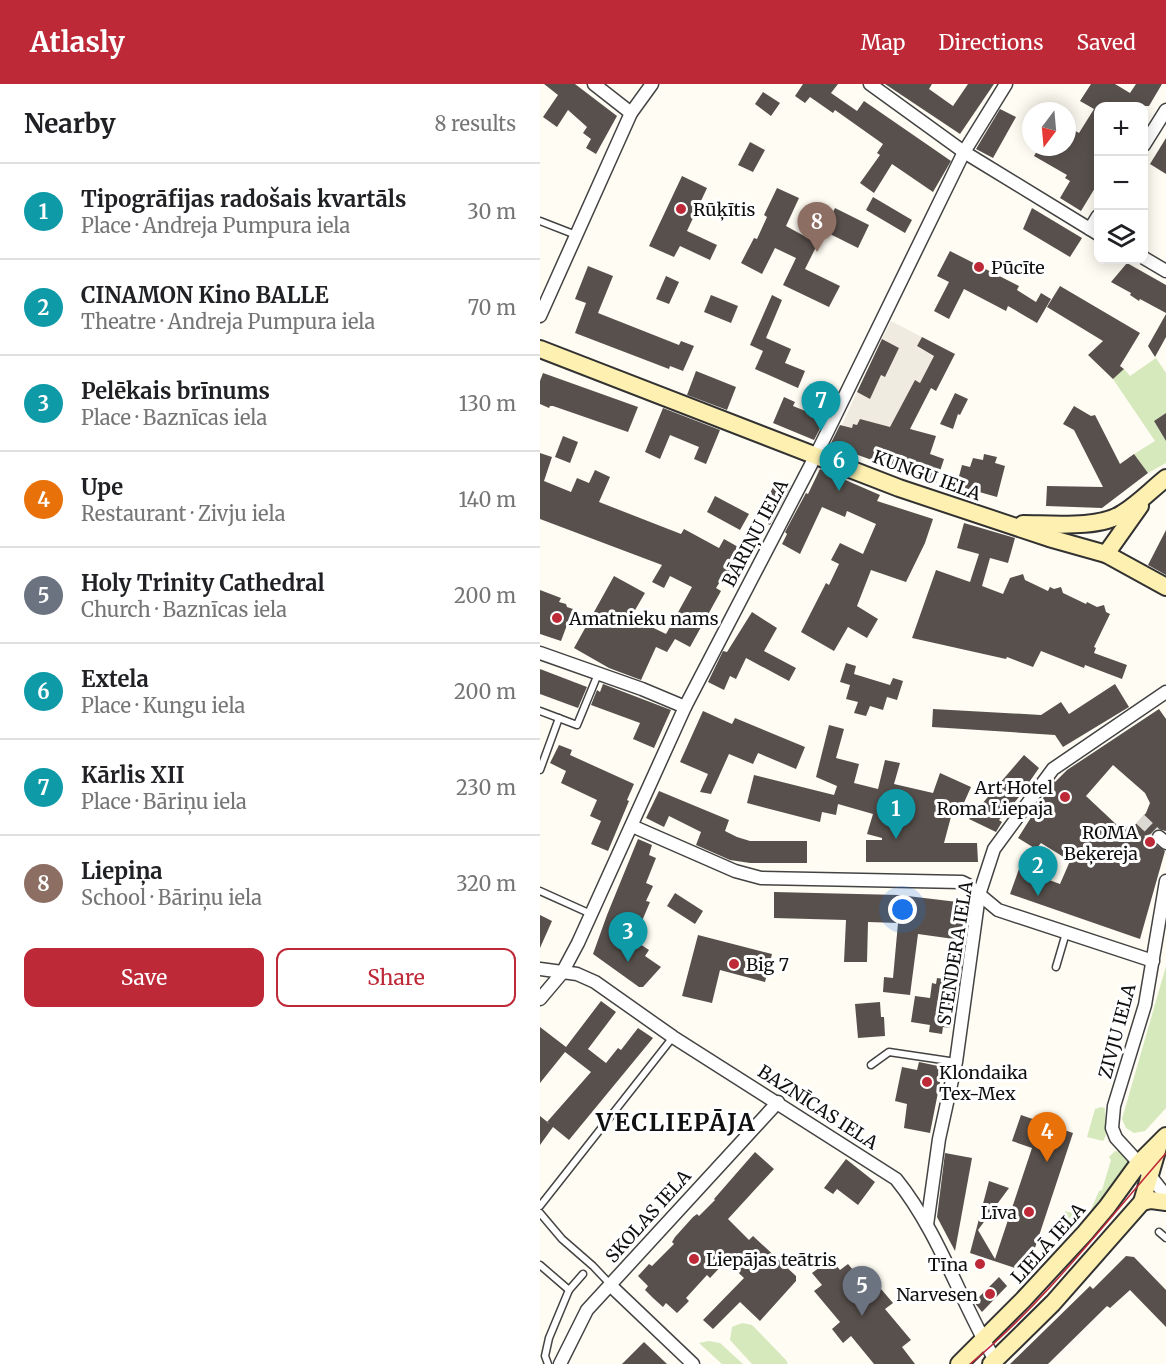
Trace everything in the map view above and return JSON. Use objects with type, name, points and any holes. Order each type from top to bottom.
[{"type":"street","points":[[594,84],[631,113]]},
{"type":"street","points":[[540,316],[631,113],[652,84]]},
{"type":"street","points":[[870,84],[964,152],[1094,231]]},
{"type":"street","name":"BĀRIŅU IELA","points":[[540,999],[562,973],[592,914],[685,707],[816,455],[964,152],[1006,84]]},
{"type":"street","points":[[1148,137],[1166,110]]},
{"type":"street","points":[[1148,261],[1166,271]]},
{"type":"street","name":"KUNGU IELA","points":[[540,349],[899,488],[1106,554],[1166,587]]},
{"type":"street","points":[[1106,554],[1145,498],[1166,478]]},
{"type":"street","points":[[1010,525],[1096,523],[1122,514],[1137,501],[1145,498]]},
{"type":"street","points":[[1106,554],[1106,547],[1122,514]]},
{"type":"street","points":[[540,653],[685,707]]},
{"type":"street","name":"STENDERA IELA","points":[[927,1225],[939,1139],[956,1062],[979,895],[994,849],[1053,769],[1166,692]]},
{"type":"street","points":[[632,826],[747,875],[761,878],[962,882],[998,910],[1153,961]]},
{"type":"street","name":"ZIVJU IELA","points":[[1166,881],[1144,1005],[1112,1119],[1112,1128],[1116,1138],[1166,1196]]},
{"type":"street","name":"BAZNĪCAS IELA","points":[[540,969],[578,974],[595,982],[673,1037],[896,1179],[927,1225],[993,1362]]},
{"type":"street","name":"SKOLAS IELA","points":[[560,1364],[587,1310],[778,1102]]},
{"type":"street","name":"LIELĀ IELA","points":[[959,1364],[1085,1233],[1139,1163],[1162,1140]]},
{"type":"street","name":"LIELĀ IELA","points":[[993,1362],[1053,1303],[1142,1202],[1162,1140]]},
{"type":"street","points":[[1142,1202],[1151,1200],[1166,1202]]},
{"type":"street","points":[[610,1285],[693,1364]]},
{"type":"lane","points":[[540,221],[576,235]]},
{"type":"lane","points":[[540,711],[577,725],[598,674]]},
{"type":"lane","points":[[540,770],[559,718]]},
{"type":"lane","points":[[540,891],[592,914]]},
{"type":"lane","points":[[1056,967],[1066,933]]},
{"type":"lane","points":[[540,1206],[673,1037]]},
{"type":"lane","points":[[871,1065],[889,1052],[956,1062]]},
{"type":"lane","points":[[540,1213],[562,1239],[593,1266],[610,1285]]},
{"type":"lane","points":[[1159,1232],[1166,1238]]},
{"type":"lane","points":[[540,1265],[569,1290]]},
{"type":"lane","points":[[548,1364],[545,1356],[549,1338],[569,1290],[583,1274]]},
{"type":"green space","points":[[1156,358],[1166,373],[1166,413],[1154,421],[1166,441],[1166,463],[1148,473],[1134,454],[1155,441],[1113,379],[1124,369],[1130,376]]},
{"type":"green space","points":[[1166,966],[1166,1108],[1145,1131],[1134,1133],[1126,1128],[1122,1119]]},
{"type":"green space","points":[[1105,1108],[1106,1125],[1103,1141],[1087,1137],[1095,1109]]},
{"type":"green space","points":[[1115,1151],[1124,1152],[1129,1158],[1128,1162],[1111,1189],[1089,1214],[1099,1191],[1102,1190],[1111,1160],[1109,1157]]},
{"type":"green space","points":[[1065,1211],[1076,1214],[1079,1217],[1079,1223],[1055,1245]]},
{"type":"green space","points":[[742,1323],[752,1325],[788,1364],[752,1364],[730,1340],[732,1327]]},
{"type":"green space","points":[[709,1341],[720,1343],[743,1364],[722,1364],[699,1343]]},
{"type":"shaded area","points":[[891,321],[922,337],[917,347],[934,356],[920,383],[915,380],[889,430],[883,435],[885,426],[860,419],[858,425],[853,424],[852,428],[842,425],[857,392],[870,398],[881,375],[886,376],[899,348],[882,339]]},
{"type":"building","points":[[544,84],[575,84],[617,116],[596,154],[586,148],[591,139],[583,133],[587,127],[568,110],[557,127],[543,117],[558,95]]},
{"type":"building","points":[[803,84],[838,84],[831,93],[857,111],[864,101],[951,161],[933,192],[892,164],[874,193],[860,183],[880,155],[877,153],[883,144],[835,110],[833,113],[810,97],[805,103],[795,96]]},
{"type":"building","points":[[885,84],[932,84],[929,89],[953,106],[968,84],[994,84],[960,134]]},
{"type":"building","points":[[1091,84],[1115,84],[1130,93],[1136,84],[1162,84],[1149,106],[1148,102],[1094,102],[1094,109],[1080,101]]},
{"type":"building","points":[[763,92],[780,103],[771,116],[755,104]]},
{"type":"building","points":[[1000,109],[1016,117],[993,158],[976,149]]},
{"type":"building","points":[[1094,109],[1094,190],[1081,211],[1060,198],[1070,181],[1065,178],[1067,175],[1034,156],[1076,156],[1076,131],[1079,133]]},
{"type":"building","points":[[1166,138],[1166,174],[1150,164]]},
{"type":"building","points":[[750,142],[765,150],[753,172],[738,165]]},
{"type":"building","points":[[682,176],[707,188],[687,231],[717,245],[710,260],[680,246],[674,257],[649,246]]},
{"type":"building","points":[[777,188],[799,198],[786,226],[806,237],[822,206],[833,212],[835,208],[869,225],[858,248],[824,231],[805,269],[840,286],[829,307],[783,285],[796,258],[775,248],[762,274],[741,263],[754,238],[757,239],[767,217],[764,215]]},
{"type":"building","points":[[873,197],[912,220],[905,233],[866,210]]},
{"type":"building","points":[[1032,208],[1082,238],[1070,257],[1023,229]]},
{"type":"building","points":[[950,251],[1019,286],[1017,290],[1036,302],[1041,293],[1051,299],[1037,323],[1008,306],[1006,311],[964,289],[949,319],[934,311],[949,282],[937,276]]},
{"type":"building","points":[[1126,264],[1129,264],[1166,285],[1166,313],[1140,299],[1139,301],[1130,295],[1131,293],[1111,282]]},
{"type":"building","points":[[588,266],[613,276],[598,313],[679,345],[681,341],[694,346],[683,371],[670,366],[669,369],[575,333],[586,303],[575,299]]},
{"type":"building","points":[[666,276],[679,282],[669,304],[656,299]]},
{"type":"building","points":[[1060,286],[1140,333],[1120,366],[1124,369],[1113,379],[1088,355],[1103,341],[1047,307]]},
{"type":"building","points":[[711,295],[738,306],[731,323],[704,312]]},
{"type":"building","points":[[772,295],[782,300],[766,338],[791,349],[785,363],[805,371],[798,388],[755,369],[763,351],[750,345]]},
{"type":"building","points":[[1166,314],[1166,337],[1155,357],[1148,346]]},
{"type":"building","points":[[922,337],[955,354],[936,391],[931,388],[910,429],[936,436],[930,454],[944,459],[936,483],[830,445],[840,425],[852,428],[853,424],[857,425],[860,419],[890,427],[915,380],[920,383],[934,356],[917,346]]},
{"type":"building","points":[[882,339],[899,348],[885,377],[881,375],[870,399],[857,392]]},
{"type":"building","points":[[696,371],[736,387],[727,410],[687,395]]},
{"type":"building","points":[[543,373],[638,407],[628,432],[553,406],[549,408],[540,404],[540,381]]},
{"type":"building","points":[[955,393],[968,399],[960,415],[958,414],[953,429],[940,424]]},
{"type":"building","points":[[784,397],[795,402],[793,406],[825,419],[814,440],[773,423]]},
{"type":"building","points":[[1074,406],[1091,416],[1095,415],[1120,464],[1134,454],[1148,473],[1102,508],[1046,506],[1047,486],[1103,487],[1074,430],[1063,424]]},
{"type":"building","points":[[663,408],[720,430],[706,464],[694,459],[699,447],[670,435],[660,459],[645,452]]},
{"type":"building","points":[[1166,413],[1166,441],[1154,421]]},
{"type":"building","points":[[563,436],[578,442],[570,463],[555,457]]},
{"type":"building","points":[[540,453],[552,457],[544,481],[571,492],[577,478],[589,483],[595,470],[610,477],[599,502],[681,534],[684,529],[719,548],[724,539],[747,552],[734,577],[726,572],[716,588],[721,591],[690,647],[675,639],[667,652],[656,647],[641,680],[609,668],[574,648],[614,576],[645,593],[631,617],[666,634],[692,587],[670,576],[664,588],[652,582],[662,565],[540,519]]},
{"type":"building","points":[[984,454],[997,457],[995,463],[1005,466],[997,497],[965,488],[966,482],[958,480],[962,465],[970,467],[973,458],[983,460]]},
{"type":"building","points":[[820,469],[880,495],[877,501],[933,519],[925,543],[906,582],[871,570],[857,606],[878,619],[867,638],[848,627],[834,651],[801,632],[826,583],[829,585],[839,564],[831,560],[840,543],[863,554],[876,524],[847,511],[845,517],[822,507],[800,554],[782,544],[787,534],[785,532]]},
{"type":"building","points":[[783,482],[791,485],[770,525],[757,515],[775,483],[781,486]]},
{"type":"building","points":[[715,496],[749,514],[740,530],[707,512]]},
{"type":"building","points":[[964,523],[1015,538],[1008,563],[990,558],[982,586],[1003,594],[1010,578],[1023,574],[1025,580],[1048,591],[1050,587],[1054,589],[1061,587],[1063,593],[1086,604],[1087,602],[1097,607],[1104,605],[1106,612],[1110,614],[1094,647],[1096,648],[1094,653],[1127,665],[1122,679],[1085,665],[1084,668],[1041,651],[1033,667],[1007,657],[1006,659],[912,638],[936,570],[970,582],[979,554],[957,548]]},
{"type":"building","points":[[1166,530],[1166,575],[1148,565]]},
{"type":"building","name":"Amatnieku nams","points":[[540,590],[561,598],[559,602],[573,609],[561,641],[540,634]]},
{"type":"building","points":[[752,612],[777,628],[764,651],[796,668],[789,681],[746,658],[736,679],[730,676],[724,690],[708,682],[723,651],[727,652]]},
{"type":"building","points":[[846,663],[856,666],[854,674],[890,685],[893,678],[903,681],[897,700],[887,697],[883,710],[870,706],[866,716],[854,713],[858,702],[846,699],[850,685],[840,682]]},
{"type":"building","points":[[540,669],[587,687],[578,708],[540,694]]},
{"type":"building","points":[[603,684],[671,710],[654,748],[633,739],[640,723],[591,705],[597,690],[600,692]]},
{"type":"building","points":[[1115,684],[1129,707],[1063,747],[1055,735],[932,727],[933,709],[1041,715],[1061,702],[1069,714]]},
{"type":"building","points":[[1159,709],[1166,719],[1166,831],[1157,829],[1144,836],[1165,851],[1140,939],[1010,894],[1019,869],[1060,884],[1070,861],[1041,843],[1036,849],[1018,838],[1054,781]],"holes":[[[1113,765],[1145,793],[1150,803],[1146,813],[1130,827],[1118,826],[1086,796]]]},
{"type":"building","points":[[703,711],[732,724],[735,718],[805,747],[796,769],[758,753],[753,764],[729,754],[711,794],[700,792],[708,774],[680,762]]},
{"type":"building","points":[[829,725],[844,729],[836,758],[859,764],[854,783],[878,789],[885,760],[900,763],[894,784],[933,793],[940,773],[971,787],[958,816],[952,813],[944,843],[977,843],[978,862],[866,862],[866,840],[882,840],[882,838],[867,834],[873,814],[838,804],[836,815],[822,812],[820,822],[747,803],[754,775],[834,795],[837,786],[816,777]]},
{"type":"building","points":[[559,745],[572,750],[570,755],[634,784],[608,851],[591,844],[601,821],[590,816],[597,800],[561,783],[566,771],[550,763]]},
{"type":"building","points":[[1024,755],[1039,768],[1019,797],[999,820],[1002,822],[996,832],[969,819]]},
{"type":"building","points":[[659,791],[729,820],[725,831],[737,837],[750,841],[807,841],[807,863],[750,863],[730,860],[696,845],[701,832],[669,816],[664,827],[646,818]]},
{"type":"building","points":[[638,839],[652,845],[649,855],[656,858],[646,883],[653,886],[646,901],[650,902],[634,940],[649,950],[645,956],[661,967],[643,987],[639,987],[593,954]]},
{"type":"building","points":[[774,892],[899,895],[966,903],[961,940],[918,934],[910,995],[883,992],[884,977],[893,978],[898,923],[868,922],[867,962],[844,962],[846,920],[774,918]]},
{"type":"building","points":[[675,893],[703,911],[695,924],[667,906]]},
{"type":"building","points":[[540,915],[552,921],[540,948]]},
{"type":"building","points":[[698,935],[772,954],[765,982],[720,970],[712,1003],[682,996]]},
{"type":"building","points":[[937,978],[957,981],[950,1028],[943,1027],[942,1034],[929,1032],[930,1025],[911,1022],[915,996],[930,998],[932,983],[936,984]]},
{"type":"building","points":[[601,1001],[616,1012],[588,1049],[606,1063],[618,1048],[621,1050],[638,1028],[653,1038],[569,1140],[553,1127],[540,1145],[540,1116],[547,1122],[591,1072],[565,1052],[540,1083],[540,1027],[566,1047]]},
{"type":"building","points":[[880,1002],[885,1036],[858,1038],[855,1004]]},
{"type":"building","points":[[919,1062],[943,1067],[930,1133],[904,1128],[907,1104],[895,1101],[902,1067],[917,1070]]},
{"type":"building","name":"Līva","points":[[1021,1115],[1073,1133],[1027,1272],[970,1253],[989,1181],[1009,1188],[978,1230],[995,1259],[1032,1148],[1012,1141]]},
{"type":"building","points":[[755,1152],[774,1169],[728,1219],[749,1240],[753,1236],[796,1276],[796,1281],[760,1321],[740,1302],[713,1329],[703,1320],[744,1278],[726,1261],[710,1278],[707,1275],[686,1298],[689,1301],[677,1313],[666,1303],[663,1307],[653,1298],[645,1290],[648,1286],[638,1276],[649,1264],[652,1266],[674,1244],[672,1242],[675,1237],[693,1217],[697,1214],[699,1216],[715,1200]]},
{"type":"building","points":[[945,1153],[972,1158],[955,1251],[937,1217]]},
{"type":"building","points":[[846,1159],[875,1182],[858,1205],[837,1189],[833,1194],[824,1188]]},
{"type":"building","points":[[1126,1256],[1134,1257],[1166,1290],[1166,1327],[1130,1290],[1110,1308],[1107,1306],[1048,1364],[1010,1364],[1090,1286],[1093,1289]]},
{"type":"building","points":[[831,1259],[840,1270],[848,1264],[874,1295],[881,1289],[893,1303],[885,1309],[911,1340],[902,1347],[915,1364],[874,1364],[851,1336],[843,1343],[832,1329],[840,1322],[814,1291],[822,1285],[812,1273]]},
{"type":"building","name":"Narvesen","points":[[999,1277],[1007,1286],[982,1312],[974,1302]]},
{"type":"building","points":[[644,1342],[667,1364],[622,1364]]},
{"type":"tunnel","points":[[1140,819],[1159,837]]},
{"type":"tram line","points":[[970,1364],[1047,1290],[1166,1153]]},
{"type":"place","name":"Rūķītis","points":[[681,209]]},
{"type":"place","name":"Liepiņa","points":[[817,252]]},
{"type":"place","name":"Pūcīte","points":[[979,267]]},
{"type":"place","name":"Kārlis XII","points":[[821,431]]},
{"type":"place","name":"Extela","points":[[839,491]]},
{"type":"place","name":"Amatnieku nams","points":[[557,618]]},
{"type":"place","name":"Art Hotel Roma Liepaja","points":[[1065,797]]},
{"type":"place","name":"Tipogrāfijas radošais kvartāls","points":[[896,839]]},
{"type":"place","name":"ROMA Beķereja","points":[[1150,842]]},
{"type":"place","name":"CINAMON Kino BALLE","points":[[1038,896]]},
{"type":"place","name":"Pelēkais brīnums","points":[[628,962]]},
{"type":"place","name":"Big 7","points":[[734,964]]},
{"type":"place","name":"Klondaika Tex-Mex","points":[[927,1082]]},
{"type":"place","name":"Upe","points":[[1047,1162]]},
{"type":"place","name":"Līva","points":[[1029,1212]]},
{"type":"place","name":"Liepājas teātris","points":[[694,1259]]},
{"type":"place","name":"Tīna","points":[[980,1264]]},
{"type":"place","name":"Narvesen","points":[[990,1294]]},
{"type":"place","name":"Holy Trinity Cathedral","points":[[862,1316]]},
{"type":"district","name":"VECLIEPĀJA","points":[[676,1122]]}]
